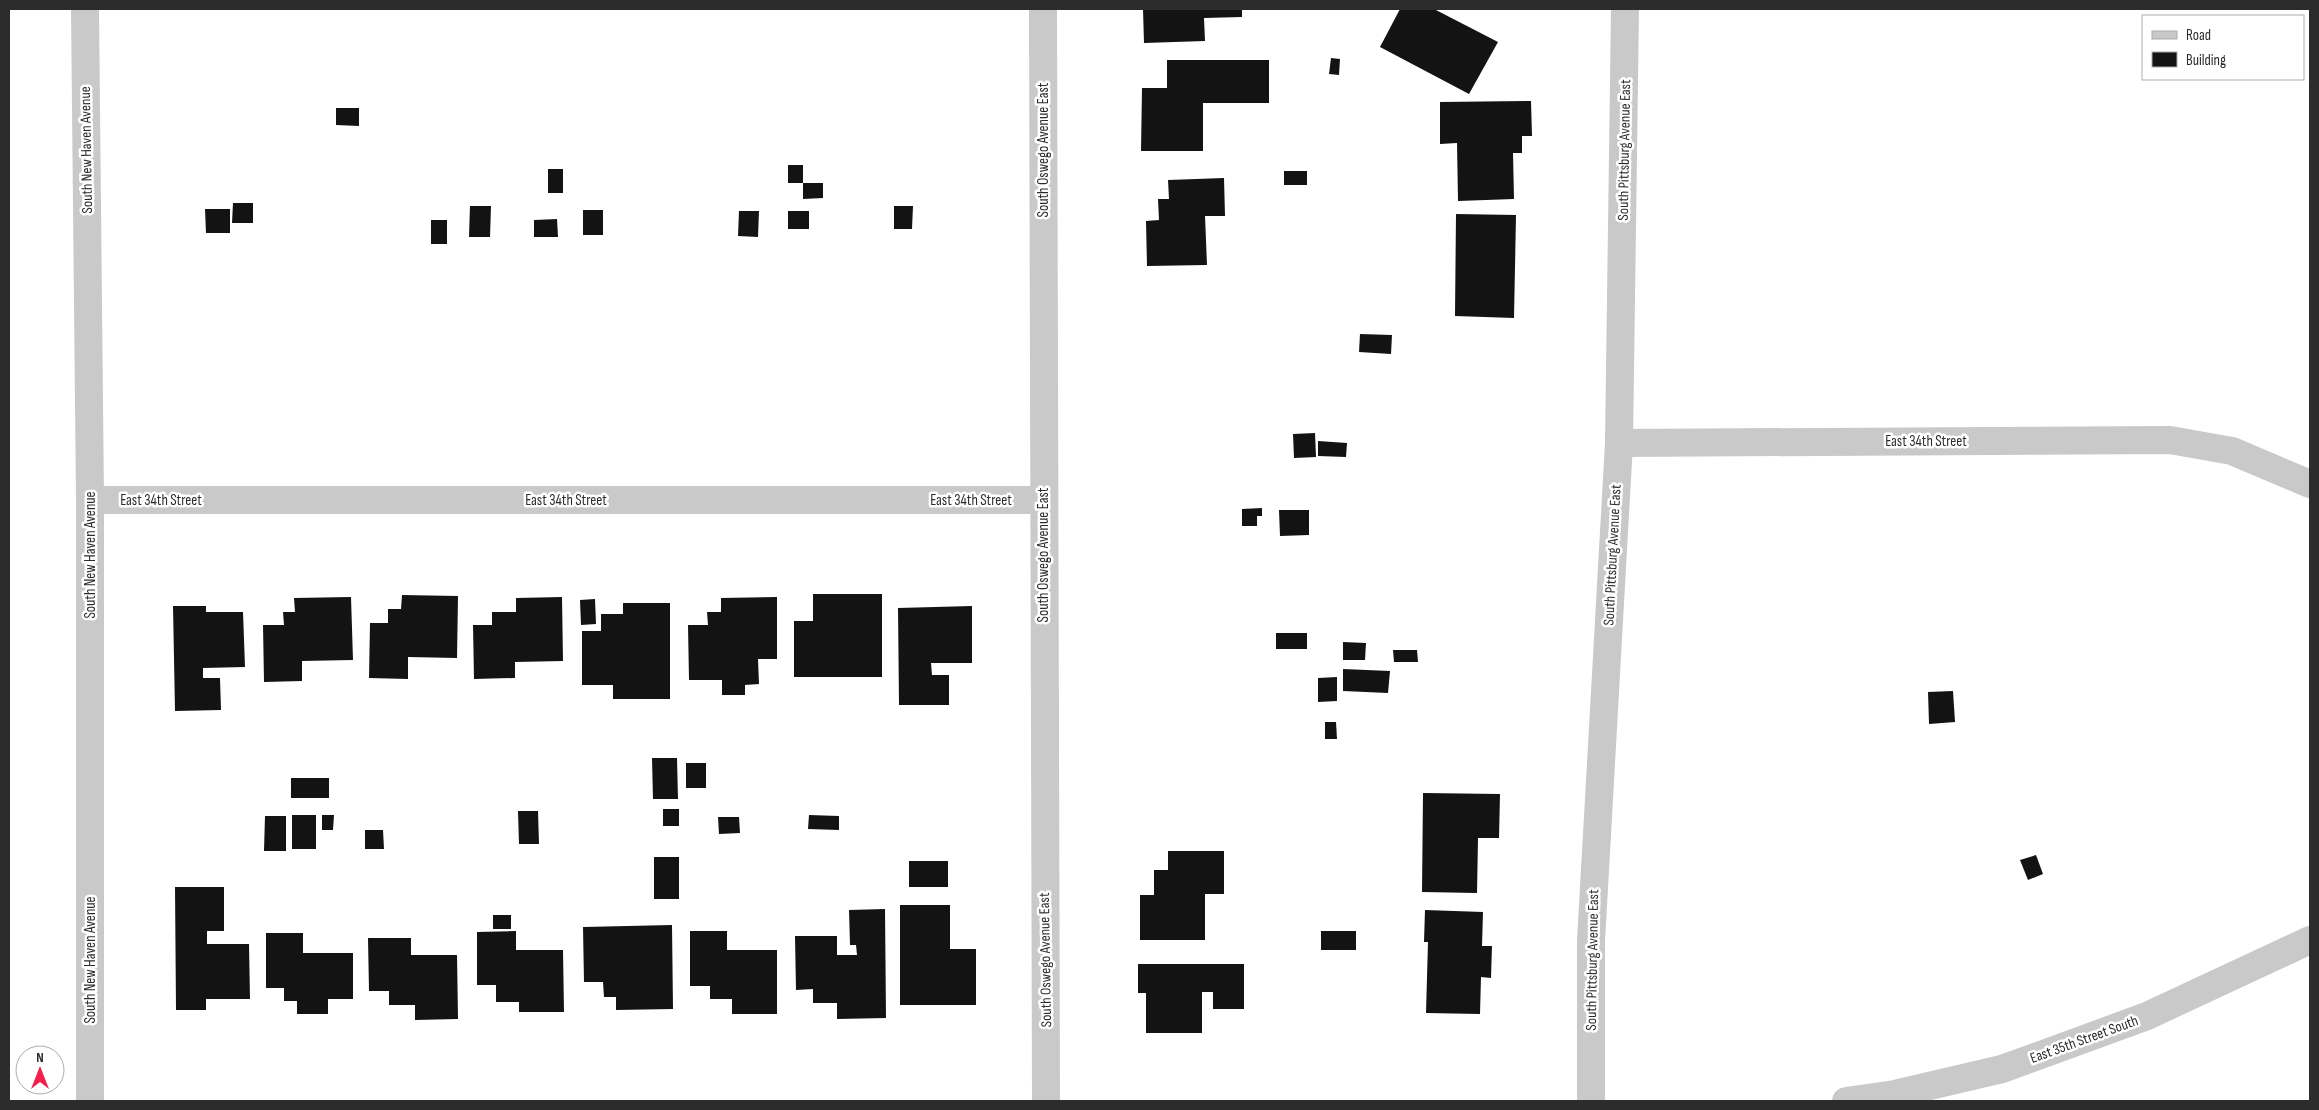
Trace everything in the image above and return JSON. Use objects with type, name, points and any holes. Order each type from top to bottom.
[{"type":"street","name":"South New Haven Avenue","points":[[85,9],[90,500],[90,1101]]},
{"type":"street","name":"South Oswego Avenue East","points":[[1042,9],[1046,1101]]},
{"type":"street","name":"South Pittsburg Avenue East","points":[[1592,1101],[1591,941],[1619,443],[1625,9]]},
{"type":"street","name":"East 34th Street","points":[[1619,443],[2170,440],[2232,451],[2310,484]]},
{"type":"street","name":"East 34th Street","points":[[90,500],[1043,500]]},
{"type":"street","name":"East 35th Street South","points":[[1846,1101],[1895,1094],[2002,1069],[2147,1016],[2310,940]]},
{"type":"building","points":[[1143,9],[1242,9],[1242,17],[1204,18],[1205,41],[1144,43]]},
{"type":"building","points":[[1400,9],[1434,9],[1498,42],[1469,94],[1380,47]]},
{"type":"building","points":[[1331,58],[1340,59],[1339,75],[1329,74]]},
{"type":"building","points":[[1167,60],[1269,60],[1269,103],[1203,103],[1203,151],[1141,151],[1142,88],[1167,88]]},
{"type":"building","points":[[1531,101],[1532,136],[1522,136],[1522,153],[1513,153],[1514,199],[1458,201],[1457,143],[1440,144],[1440,102]]},
{"type":"building","points":[[336,108],[359,108],[359,126],[336,125]]},
{"type":"building","points":[[788,165],[803,165],[803,183],[788,183]]},
{"type":"building","points":[[548,169],[563,169],[563,193],[548,193]]},
{"type":"building","points":[[1284,171],[1307,171],[1307,185],[1284,185]]},
{"type":"building","points":[[1224,178],[1225,216],[1205,216],[1207,265],[1147,266],[1146,221],[1159,220],[1158,199],[1169,199],[1168,180]]},
{"type":"building","points":[[803,183],[823,183],[823,198],[803,199]]},
{"type":"building","points":[[233,203],[253,203],[253,223],[232,223]]},
{"type":"building","points":[[470,206],[491,206],[490,237],[469,237]]},
{"type":"building","points":[[894,206],[913,206],[912,229],[894,229]]},
{"type":"building","points":[[205,209],[230,209],[230,233],[206,233]]},
{"type":"building","points":[[583,210],[603,210],[603,235],[583,235]]},
{"type":"building","points":[[739,211],[759,211],[758,237],[738,236]]},
{"type":"building","points":[[788,211],[809,211],[809,229],[788,229]]},
{"type":"building","points":[[1456,214],[1516,215],[1514,318],[1455,316]]},
{"type":"building","points":[[557,219],[558,237],[534,237],[534,220]]},
{"type":"building","points":[[431,220],[447,220],[447,244],[431,244]]},
{"type":"building","points":[[1360,334],[1392,335],[1391,354],[1359,352]]},
{"type":"building","points":[[1315,433],[1316,457],[1294,458],[1293,434]]},
{"type":"building","points":[[1318,441],[1347,443],[1346,457],[1318,456]]},
{"type":"building","points":[[1262,508],[1262,516],[1257,516],[1257,526],[1242,526],[1242,509]]},
{"type":"building","points":[[1279,510],[1309,510],[1309,535],[1280,536]]},
{"type":"building","points":[[813,594],[882,594],[882,677],[794,677],[794,621],[813,621]]},
{"type":"building","points":[[402,595],[458,596],[457,658],[408,657],[408,679],[369,678],[370,623],[388,623],[388,609],[401,609]]},
{"type":"building","points":[[351,597],[353,660],[302,661],[302,681],[264,682],[263,625],[284,625],[283,612],[295,612],[294,598]]},
{"type":"building","points":[[562,597],[563,661],[515,662],[515,678],[474,679],[473,625],[492,625],[492,612],[516,612],[516,598]]},
{"type":"building","points":[[777,597],[777,659],[758,659],[759,684],[745,685],[745,695],[722,695],[722,680],[689,680],[688,625],[708,625],[707,612],[721,612],[721,598]]},
{"type":"building","points":[[595,599],[596,624],[581,625],[580,600]]},
{"type":"building","points":[[623,603],[670,603],[670,699],[613,699],[613,685],[582,685],[582,631],[601,631],[601,614],[623,614]]},
{"type":"building","points":[[173,606],[206,606],[206,612],[243,612],[245,667],[203,668],[203,678],[220,678],[221,710],[175,711]]},
{"type":"building","points":[[972,606],[972,663],[931,663],[932,675],[949,675],[949,705],[899,705],[898,608]]},
{"type":"building","points":[[1276,633],[1307,633],[1307,649],[1276,649]]},
{"type":"building","points":[[1343,642],[1366,643],[1365,660],[1343,660]]},
{"type":"building","points":[[1393,650],[1417,650],[1418,662],[1394,662]]},
{"type":"building","points":[[1343,669],[1390,671],[1388,693],[1343,691]]},
{"type":"building","points":[[1337,677],[1337,701],[1318,702],[1318,678]]},
{"type":"building","points":[[1953,691],[1955,722],[1929,724],[1928,692]]},
{"type":"building","points":[[1325,722],[1336,722],[1337,739],[1325,739]]},
{"type":"building","points":[[652,758],[677,758],[678,799],[653,799]]},
{"type":"building","points":[[686,763],[706,763],[706,788],[686,788]]},
{"type":"building","points":[[291,778],[329,778],[329,798],[291,798]]},
{"type":"building","points":[[1423,793],[1500,794],[1499,838],[1478,838],[1477,893],[1422,892]]},
{"type":"building","points":[[663,809],[679,809],[679,826],[663,826]]},
{"type":"building","points":[[518,811],[538,811],[539,844],[519,844]]},
{"type":"building","points":[[292,815],[316,815],[316,849],[292,849]]},
{"type":"building","points":[[322,815],[334,815],[333,830],[322,830]]},
{"type":"building","points":[[809,815],[839,816],[839,830],[808,829]]},
{"type":"building","points":[[265,816],[286,816],[286,851],[264,851]]},
{"type":"building","points":[[718,817],[739,817],[740,833],[719,834]]},
{"type":"building","points":[[365,830],[383,830],[384,849],[365,849]]},
{"type":"building","points":[[1168,851],[1224,851],[1224,894],[1205,894],[1205,940],[1140,940],[1140,895],[1154,895],[1154,870],[1168,870]]},
{"type":"building","points":[[2036,855],[2043,874],[2028,880],[2020,860]]},
{"type":"building","points":[[654,857],[679,857],[679,899],[654,899]]},
{"type":"building","points":[[909,861],[948,861],[948,887],[909,887]]},
{"type":"building","points":[[175,887],[224,887],[224,931],[207,931],[207,944],[249,944],[250,999],[206,999],[206,1010],[176,1010]]},
{"type":"building","points":[[900,905],[950,905],[950,949],[976,949],[976,1005],[900,1005]]},
{"type":"building","points":[[885,909],[886,1018],[837,1019],[837,1003],[813,1003],[813,989],[796,990],[795,936],[837,936],[837,955],[857,955],[856,945],[850,945],[849,910]]},
{"type":"building","points":[[1425,910],[1483,912],[1482,946],[1492,946],[1491,978],[1481,977],[1480,1014],[1426,1013],[1428,942],[1424,942]]},
{"type":"building","points":[[493,915],[511,915],[511,929],[493,929]]},
{"type":"building","points":[[672,925],[673,1009],[616,1010],[616,997],[604,997],[603,982],[584,982],[583,927]]},
{"type":"building","points":[[516,931],[516,950],[563,950],[564,1012],[519,1012],[519,1002],[496,1002],[496,985],[477,985],[477,932]]},
{"type":"building","points":[[690,931],[727,931],[727,950],[777,950],[777,1014],[732,1014],[732,999],[710,999],[710,986],[690,986]]},
{"type":"building","points":[[1321,931],[1356,931],[1356,950],[1321,950]]},
{"type":"building","points":[[266,933],[303,933],[303,953],[353,953],[353,999],[328,999],[328,1014],[297,1014],[297,1001],[284,1001],[284,988],[266,988]]},
{"type":"building","points":[[368,938],[411,938],[411,955],[457,955],[458,1019],[415,1020],[415,1005],[389,1005],[389,991],[369,991]]},
{"type":"building","points":[[1138,964],[1244,964],[1244,1009],[1213,1009],[1213,992],[1202,992],[1202,1033],[1146,1033],[1146,993],[1138,993]]}]
